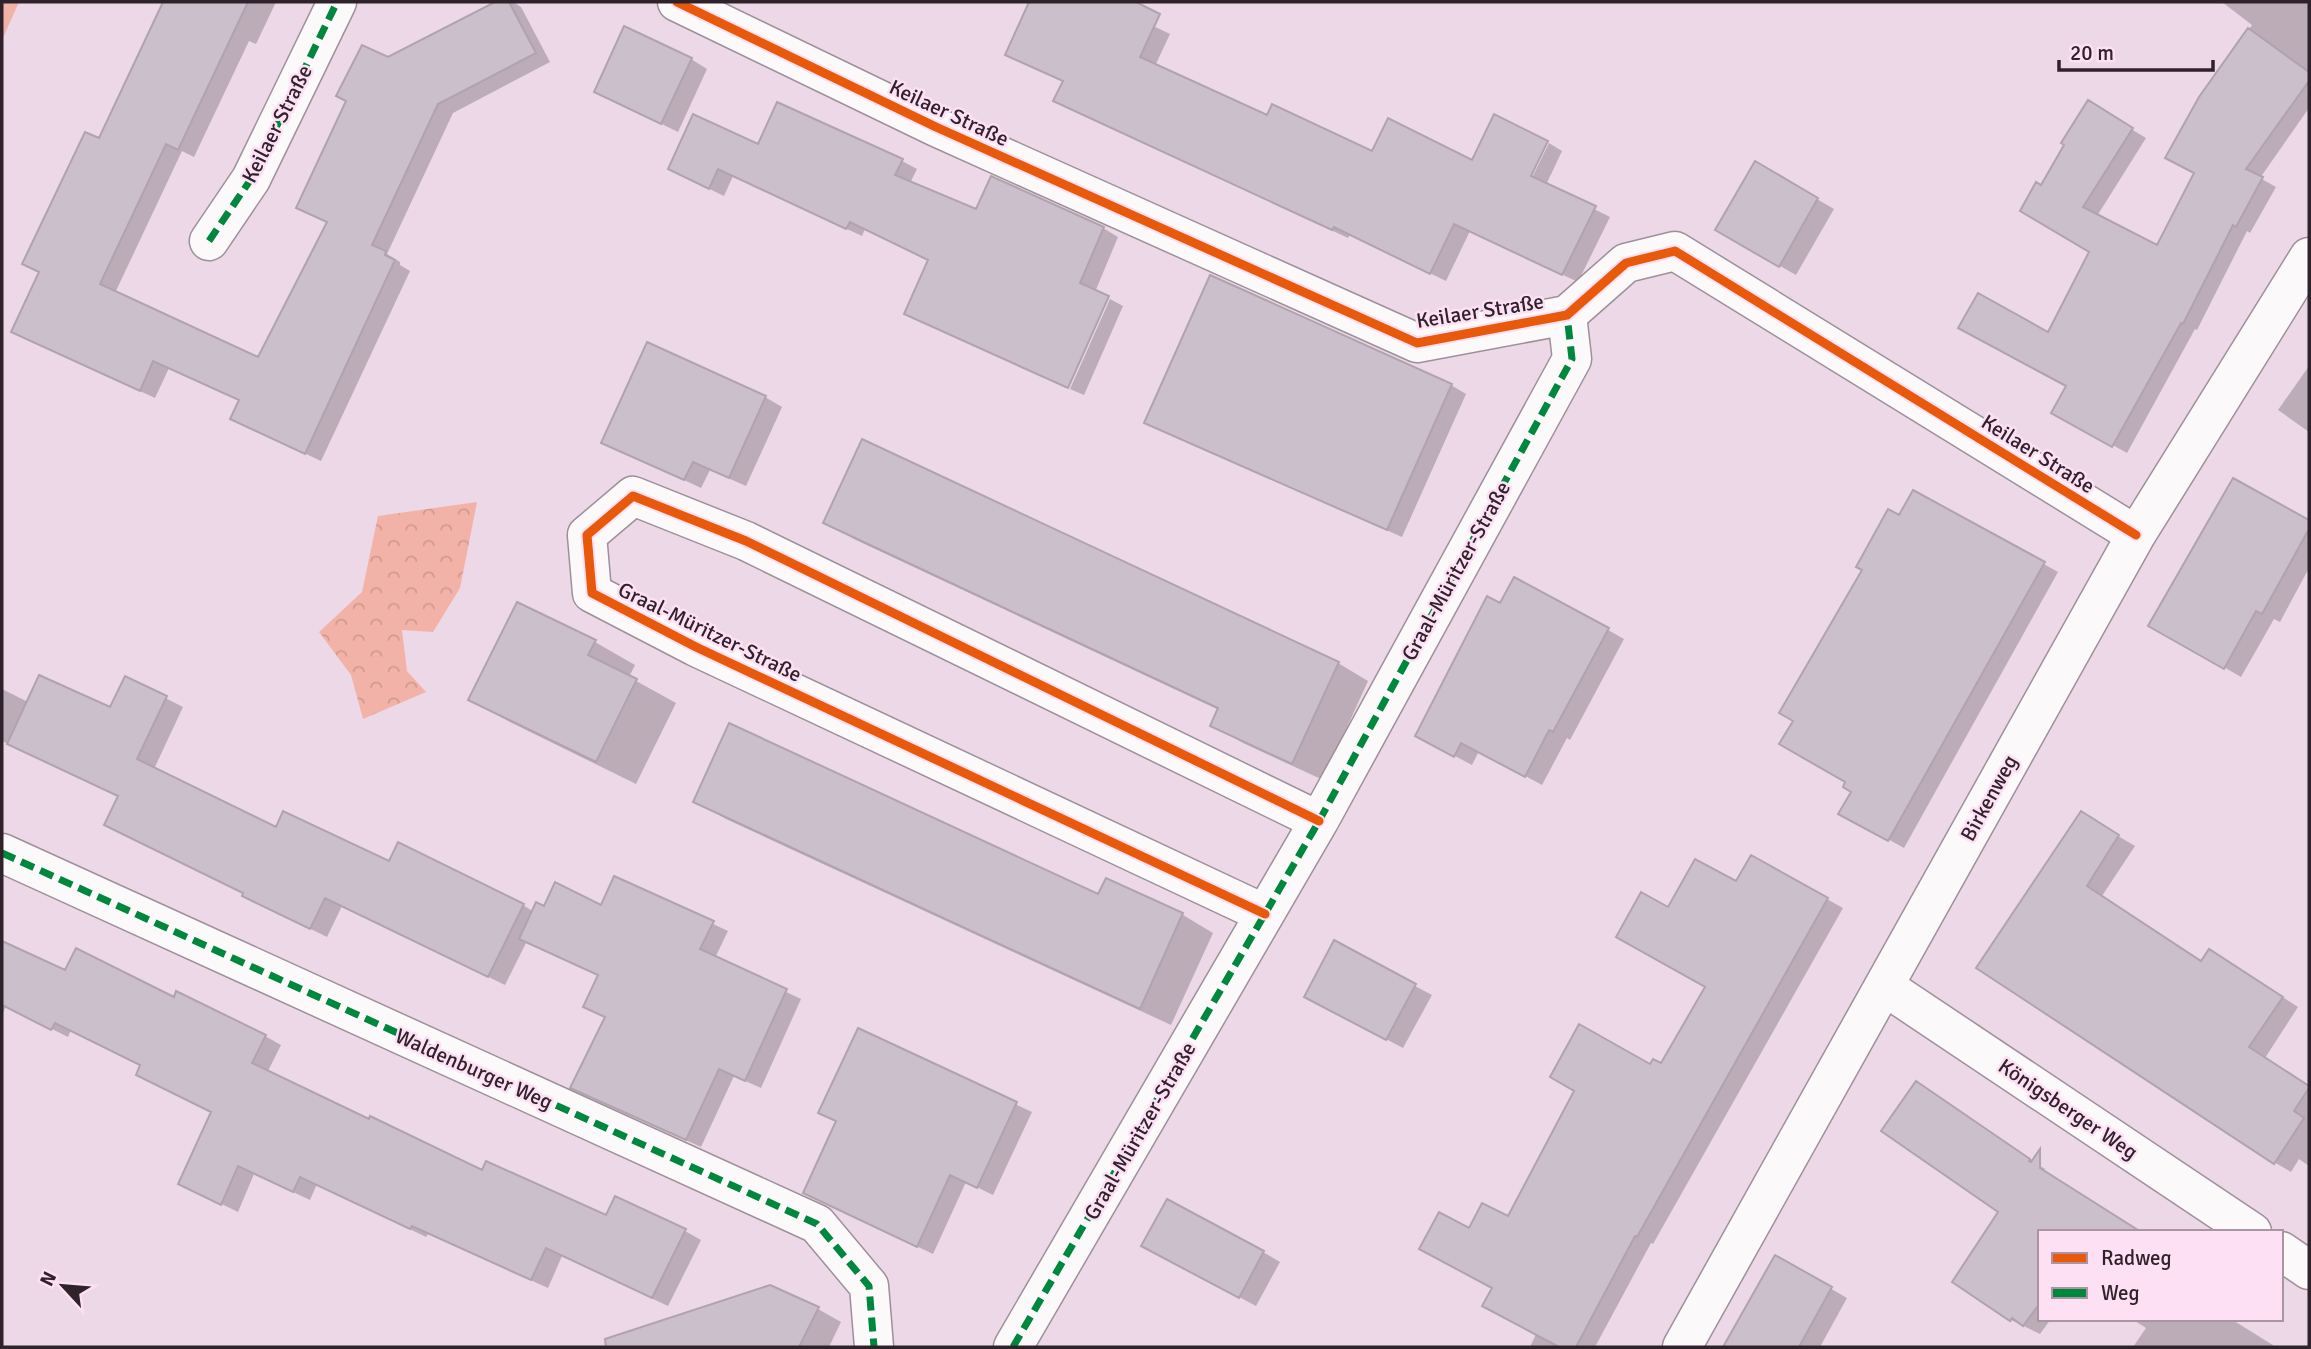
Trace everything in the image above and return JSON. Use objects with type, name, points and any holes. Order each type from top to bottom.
[{"type":"street","name":"Keilaer Straße","points":[[209,241],[251,179],[337,2]]},
{"type":"street","name":"Keilaer Straße","points":[[677,2],[936,127],[1417,342],[1567,315],[1626,263],[1675,251],[2136,535]]},
{"type":"street","name":"Birkenweg","points":[[1682,1347],[2136,535],[2309,257]]},
{"type":"street","name":"Graal-Müritzer-Straße","points":[[1013,1347],[1319,821],[1572,359],[1567,315]]},
{"type":"street","name":"Graal-Müritzer-Straße","points":[[1265,915],[696,647],[592,593],[587,535],[634,496],[746,541],[1319,821]]},
{"type":"street","name":"Waldenburger Weg","points":[[2,853],[817,1224],[869,1286],[874,1347]]},
{"type":"street","name":"Königsberger Weg","points":[[1884,986],[2249,1230]]},
{"type":"street","points":[[2283,1252],[2309,1270]]},
{"type":"green space","points":[[2,2],[19,2],[2,40]]},
{"type":"green space","points":[[477,502],[460,588],[433,632],[402,630],[407,671],[426,692],[363,719],[351,675],[319,632],[362,592],[378,516]]},
{"type":"building","points":[[163,2],[248,2],[178,150],[166,144],[100,284],[258,357],[327,222],[296,208],[346,101],[336,96],[362,45],[388,57],[495,2],[509,2],[536,53],[438,104],[372,245],[386,251],[385,255],[395,260],[305,454],[230,419],[239,400],[153,361],[140,391],[11,332],[39,272],[22,264],[85,132],[99,138]]},
{"type":"building","points":[[1029,2],[1136,2],[1160,14],[1140,57],[1267,115],[1272,104],[1372,151],[1388,118],[1472,160],[1494,114],[1548,141],[1531,176],[1596,206],[1562,275],[1454,224],[1430,274],[1334,227],[1332,230],[1053,101],[1063,81],[1005,55]]},
{"type":"building","points":[[624,26],[692,58],[661,124],[594,92]]},
{"type":"building","points":[[2248,28],[2309,72],[2309,81],[2246,169],[2263,177],[2236,227],[2233,225],[2183,324],[2181,323],[2112,447],[2051,413],[2066,386],[1958,328],[1978,293],[2048,332],[2089,252],[2020,211],[2036,182],[2041,185],[2064,145],[2061,143],[2088,100],[2133,128],[2083,207],[2157,245],[2194,173],[2165,158],[2199,97]]},
{"type":"building","points":[[777,102],[903,159],[895,175],[976,209],[991,176],[1104,227],[1080,283],[1109,296],[1068,388],[904,314],[928,260],[850,222],[846,229],[718,169],[709,189],[668,169],[693,114],[758,144]]},
{"type":"building","points":[[1755,161],[1818,198],[1779,267],[1715,230]]},
{"type":"building","points":[[1210,275],[1452,384],[1387,530],[1144,423]]},
{"type":"building","points":[[647,342],[766,396],[729,478],[693,462],[684,480],[601,443]]},
{"type":"building","points":[[862,439],[1339,662],[1292,764],[1210,726],[1218,708],[823,523]]},
{"type":"building","points":[[2233,478],[2309,520],[2309,529],[2262,614],[2256,611],[2224,669],[2148,626]]},
{"type":"building","points":[[1913,490],[2045,562],[1888,841],[1838,814],[1851,792],[1843,787],[1845,782],[1779,744],[1793,721],[1779,713],[1862,570],[1856,567],[1888,509],[1899,515]]},
{"type":"building","points":[[1514,577],[1609,628],[1553,732],[1549,730],[1525,777],[1461,743],[1454,757],[1415,736],[1487,596],[1500,603]]},
{"type":"building","points":[[517,602],[596,640],[588,655],[637,679],[596,762],[468,700]]},
{"type":"building","points":[[39,675],[110,707],[125,676],[167,696],[137,759],[276,827],[283,811],[389,861],[398,842],[524,904],[488,977],[325,898],[310,929],[104,825],[118,796],[7,744]]},
{"type":"building","points":[[729,723],[1098,894],[1106,878],[1183,913],[1140,1009],[693,802]]},
{"type":"building","points":[[2081,811],[2119,835],[2087,886],[2201,961],[2209,949],[2283,997],[2249,1047],[2309,1086],[2294,1111],[2304,1118],[2274,1164],[1976,968]]},
{"type":"building","points":[[1751,855],[1828,898],[1637,1237],[1635,1236],[1576,1347],[1559,1347],[1482,1306],[1492,1288],[1419,1249],[1439,1212],[1469,1228],[1482,1203],[1508,1216],[1574,1091],[1550,1077],[1579,1024],[1650,1064],[1653,1059],[1661,1063],[1705,987],[1616,937],[1641,892],[1668,907],[1695,859],[1736,881]]},
{"type":"building","points":[[614,876],[714,921],[700,949],[787,989],[745,1081],[719,1069],[686,1140],[570,1088],[605,1017],[583,1007],[598,975],[519,939],[536,902],[544,906],[555,882],[601,905]]},
{"type":"building","points":[[1334,940],[1416,984],[1386,1040],[1304,997]]},
{"type":"building","points":[[2,941],[65,970],[76,948],[174,997],[176,991],[266,1035],[252,1063],[482,1170],[486,1161],[606,1215],[615,1196],[686,1229],[652,1298],[546,1248],[531,1280],[412,1226],[410,1229],[300,1177],[293,1192],[238,1166],[221,1205],[178,1184],[211,1112],[136,1075],[140,1065],[55,1023],[51,1030],[2,1005]]},
{"type":"building","points":[[858,1028],[1017,1102],[977,1188],[950,1175],[917,1247],[803,1193],[836,1121],[818,1113]]},
{"type":"building","points":[[1916,1081],[2030,1159],[2029,1161],[2031,1162],[2040,1149],[2040,1168],[2138,1230],[2038,1230],[2038,1306],[2023,1326],[2012,1318],[2010,1321],[1952,1282],[1998,1212],[1881,1131]]},
{"type":"building","points":[[1167,1199],[1264,1251],[1239,1298],[1141,1246]]},
{"type":"building","points":[[1775,1255],[1832,1287],[1799,1347],[1723,1347]]},
{"type":"building","points":[[770,1285],[819,1307],[799,1347],[606,1347],[605,1339]]},
{"type":"marked path","points":[[209,241],[251,179],[337,2]]},
{"type":"marked path","points":[[1013,1347],[1319,821],[1572,359],[1567,315]]},
{"type":"marked path","points":[[2,853],[817,1224],[869,1286],[874,1347]]},
{"type":"cycle path","points":[[677,2],[936,127],[1417,343],[1567,315],[1626,263],[1675,251],[2136,535]]},
{"type":"cycle path","points":[[1265,914],[696,647],[592,593],[587,535],[633,496],[746,541],[1319,821]]}]
